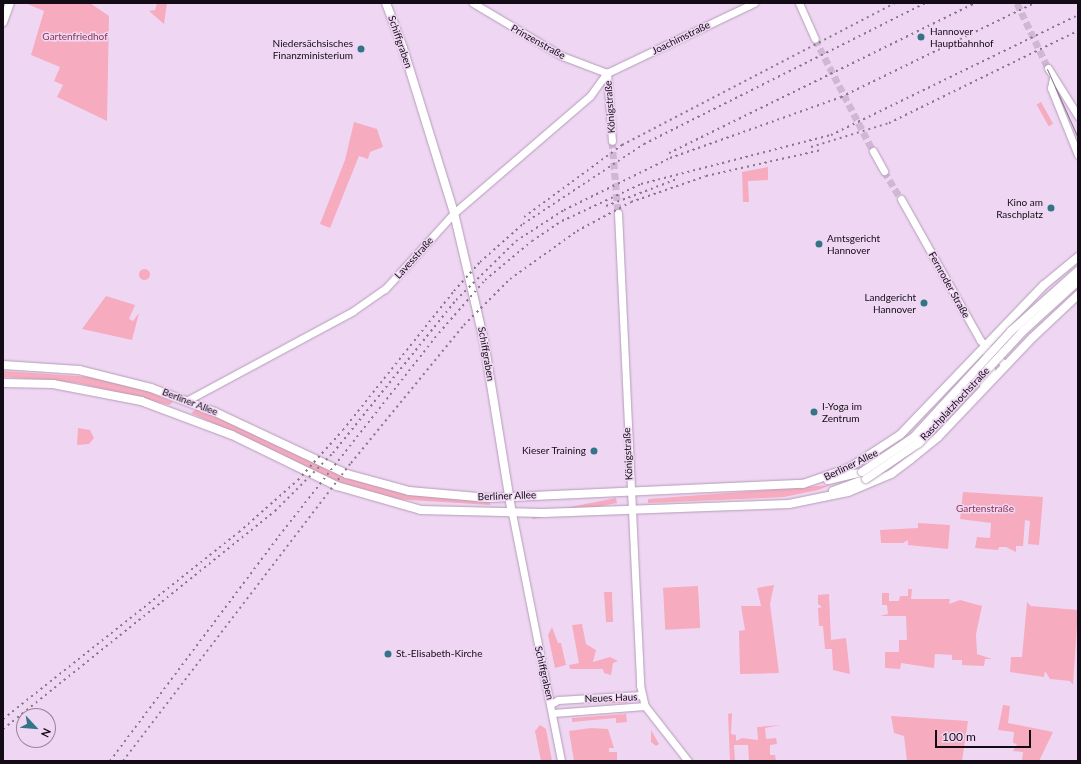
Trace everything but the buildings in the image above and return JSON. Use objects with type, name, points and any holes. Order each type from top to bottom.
[{"type":"main road","points":[[3,22],[10,3]]},
{"type":"main road","name":"Schiffgraben","points":[[386,3],[403,48],[454,213],[484,341],[512,513]]},
{"type":"main road","name":"Berliner Allee","points":[[3,365],[96,373],[188,400],[355,477],[424,493],[509,497],[630,493],[815,482],[848,468],[891,442],[926,412],[984,347],[1044,285],[1078,257]]},
{"type":"main road","name":"Raschplatzhochstraße","points":[[815,482],[864,475],[914,437],[1011,331],[1078,271]]},
{"type":"main road","name":"Raschplatzhochstraße","points":[[813,498],[864,475],[919,443],[1023,331],[1078,281]]},
{"type":"main road","name":"Berliner Allee","points":[[3,382],[68,386],[141,401],[232,435],[337,486],[394,504],[427,510],[512,513],[632,511],[789,504],[848,492],[891,474],[938,437],[970,405],[1005,365],[1078,295]]},
{"type":"main road","name":"Berliner Allee","points":[[970,405],[991,370],[984,347]]},
{"type":"street","name":"Prinzenstraße","points":[[473,3],[509,26],[562,56],[607,73]]},
{"type":"street","name":"Joachimstraße","points":[[607,73],[754,3]]},
{"type":"street","points":[[799,3],[815,39]]},
{"type":"street","points":[[1048,68],[1078,116]]},
{"type":"street","name":"Lavesstraße","points":[[188,400],[365,304],[388,287],[454,213],[590,96],[607,73]]},
{"type":"street","name":"Königstraße","points":[[607,73],[612,141]]},
{"type":"street","points":[[1053,78],[1051,88],[1078,156]]},
{"type":"street","points":[[873,151],[884,171]]},
{"type":"street","name":"Fernroder Straße","points":[[901,199],[984,347],[1005,365]]},
{"type":"street","name":"Königstraße","points":[[618,212],[630,493],[642,695]]},
{"type":"street","name":"Schiffgraben","points":[[512,513],[553,713],[561,761]]},
{"type":"street","name":"Neues Haus","points":[[551,704],[558,700],[642,695],[645,706],[553,713]]},
{"type":"street","points":[[645,706],[688,761]]},
{"type":"green space","name":"Gartenfriedhof","points":[[25,3],[90,3],[109,16],[107,121],[57,97],[63,85],[54,81],[60,67],[31,55],[44,11]]},
{"type":"green space","points":[[157,3],[167,3],[164,24],[149,11],[155,10]]},
{"type":"green space","points":[[1041,102],[1053,124],[1049,126],[1037,104]]},
{"type":"green space","points":[[354,122],[377,129],[383,147],[370,152],[368,159],[359,156],[330,228],[320,224],[345,160]]},
{"type":"green space","points":[[768,167],[768,180],[748,181],[749,202],[743,202],[742,172]]},
{"type":"green space","points":[[142,269],[146,269],[148,270],[148,278],[142,279],[139,276],[139,272]]},
{"type":"green space","points":[[106,296],[135,305],[129,319],[133,321],[139,313],[132,340],[82,329]]},
{"type":"green space","points":[[3,371],[92,377],[145,390],[173,402],[169,405],[77,383],[3,377]]},
{"type":"green space","points":[[198,408],[345,477],[411,495],[490,501],[490,505],[393,499],[341,483],[191,413]]},
{"type":"green space","points":[[78,428],[90,430],[94,438],[89,444],[77,445]]},
{"type":"green space","points":[[831,485],[818,490],[784,497],[648,503],[648,499]]},
{"type":"green space","name":"Gartenstraße","points":[[963,492],[1043,497],[1039,545],[1028,544],[1030,521],[1025,520],[1023,546],[1016,546],[1016,552],[1006,547],[999,547],[998,550],[975,548],[977,537],[990,538],[991,523],[960,519]]},
{"type":"green space","points":[[616,498],[617,503],[533,519],[532,514]]},
{"type":"green space","points":[[918,523],[950,525],[948,549],[908,545],[908,540],[903,543],[881,543],[880,530],[918,528]]},
{"type":"green space","points":[[774,585],[770,604],[779,673],[740,674],[739,631],[745,630],[741,606],[761,606],[757,588]]},
{"type":"green space","points":[[698,586],[700,628],[665,630],[663,588]]},
{"type":"green space","points":[[908,589],[912,589],[911,599],[950,599],[949,604],[960,600],[982,606],[976,634],[977,654],[992,659],[985,659],[984,666],[962,665],[962,660],[952,660],[952,655],[935,654],[934,668],[901,663],[900,669],[885,668],[885,652],[899,652],[899,640],[907,640],[906,616],[880,616],[888,614],[887,605],[882,605],[882,593],[889,593],[889,601],[899,601],[900,596],[908,596]]},
{"type":"green space","points":[[604,592],[612,592],[613,622],[606,622]]},
{"type":"green space","points":[[829,594],[831,640],[846,638],[850,674],[833,670],[832,649],[825,649],[823,626],[819,626],[818,608],[822,607],[818,604],[818,595]]},
{"type":"green space","points":[[1027,602],[1031,606],[1078,610],[1073,685],[1070,681],[1050,679],[1045,671],[1044,677],[1010,672],[1011,657],[1022,657]]},
{"type":"green space","points":[[582,624],[586,644],[596,650],[593,662],[610,657],[618,661],[613,663],[611,675],[604,673],[603,669],[570,669],[569,665],[579,663],[572,625]]},
{"type":"green space","points":[[552,627],[558,643],[561,643],[566,665],[555,668],[548,635]]},
{"type":"green space","points":[[569,700],[627,700],[627,703],[569,703]]},
{"type":"green space","points":[[1003,705],[1010,706],[1008,723],[1053,732],[1039,761],[1022,761],[1023,752],[1013,751],[1017,744],[1013,743],[1014,732],[998,730]]},
{"type":"green space","points":[[732,713],[731,734],[736,735],[736,741],[742,738],[758,740],[757,727],[781,725],[765,728],[766,739],[776,738],[777,744],[770,745],[770,755],[775,755],[776,761],[749,761],[748,745],[734,745],[735,761],[730,761],[728,714]]},
{"type":"green space","points":[[626,714],[627,722],[616,723],[616,718],[572,722],[572,718]]},
{"type":"green space","points":[[891,716],[968,721],[962,761],[907,761],[904,736],[894,733]]},
{"type":"green space","points":[[540,725],[546,729],[552,761],[541,761],[535,731]]},
{"type":"green space","points":[[591,728],[608,729],[614,748],[609,748],[609,752],[617,752],[617,761],[574,761],[569,731]]},
{"type":"green space","points":[[651,730],[659,744],[656,746],[651,742]]},
{"type":"tunnel","points":[[1017,3],[1048,68]]},
{"type":"tunnel","points":[[815,39],[873,151]]},
{"type":"tunnel","points":[[612,141],[618,213]]},
{"type":"tunnel","points":[[884,171],[901,199]]},
{"type":"tram line","points":[[1047,69],[1078,138]]},
{"type":"railway","points":[[524,217],[622,145],[895,3]]},
{"type":"railway","points":[[3,719],[239,532],[298,480],[343,430],[454,291],[480,262],[523,224],[644,144],[926,3]]},
{"type":"railway","points":[[669,153],[975,3]]},
{"type":"railway","points":[[3,729],[275,511],[333,453],[456,300],[516,241],[564,210],[670,158],[841,97],[1035,3]]},
{"type":"railway","points":[[110,761],[279,536],[439,333],[485,280],[532,241],[562,221],[641,184],[831,135],[1078,15]]},
{"type":"railway","points":[[811,147],[889,123],[1078,31]]},
{"type":"railway","points":[[123,761],[351,463],[464,325],[510,279],[577,231],[631,202],[706,176],[821,150]]},
{"type":"railway","points":[[606,206],[677,179]]},
{"type":"place","name":"Hannover Hauptbahnhof","points":[[921,37]]},
{"type":"place","name":"Niedersächsisches Finanzministerium","points":[[361,49]]},
{"type":"place","name":"Kino am Raschplatz","points":[[1051,208]]},
{"type":"place","name":"Amtsgericht Hannover","points":[[819,244]]},
{"type":"place","name":"Landgericht Hannover","points":[[924,303]]},
{"type":"place","name":"I-Yoga im Zentrum","points":[[814,412]]},
{"type":"place","name":"Kieser Training","points":[[594,451]]},
{"type":"place","name":"St.-Elisabeth-Kirche","points":[[388,654]]}]
